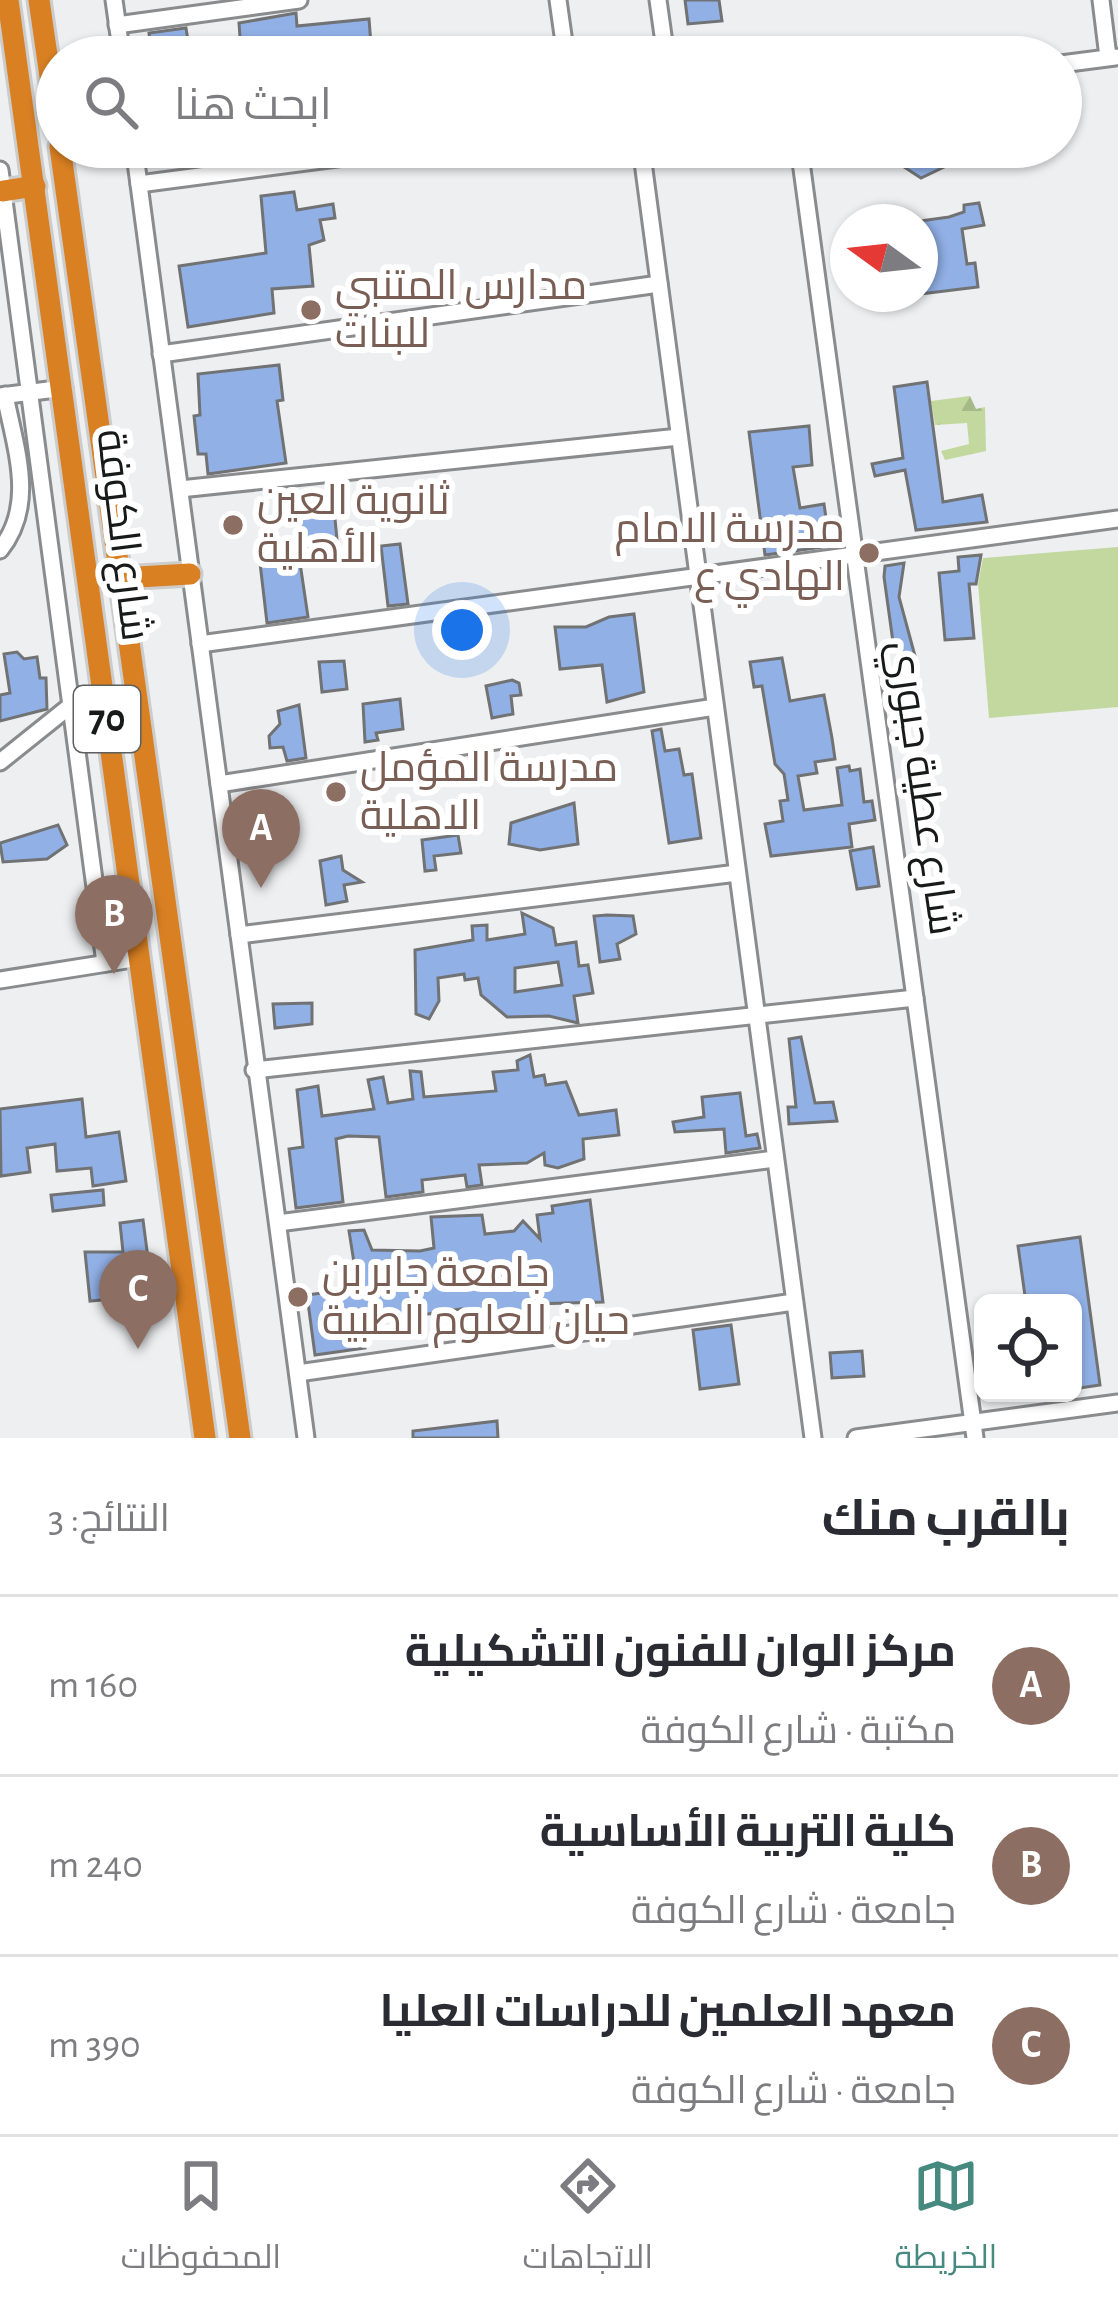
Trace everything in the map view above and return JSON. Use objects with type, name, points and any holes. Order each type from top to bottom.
[{"type":"highway","name":"شارع الكوفة","points":[[8,0],[205,1438]]},
{"type":"highway","points":[[39,0],[44,36]]},
{"type":"highway","name":"شارع الكوفة","points":[[63,168],[240,1438]]},
{"type":"highway","points":[[1,186],[35,186]]},
{"type":"highway","points":[[121,578],[190,574]]},
{"type":"street","points":[[114,0],[119,36]]},
{"type":"street","points":[[117,25],[299,0]]},
{"type":"street","points":[[558,0],[563,36]]},
{"type":"street","points":[[658,0],[662,36]]},
{"type":"street","points":[[1082,61],[1113,57],[1101,0]]},
{"type":"street","points":[[137,168],[254,1070],[307,1438]]},
{"type":"street","points":[[139,184],[261,168]]},
{"type":"street","points":[[643,168],[812,1438]]},
{"type":"street","name":"شارع عطية جبوري","points":[[802,168],[974,1431]]},
{"type":"street","points":[[1,186],[105,963]]},
{"type":"street","points":[[161,354],[659,284]]},
{"type":"street","points":[[0,550],[18,520],[23,491],[3,395],[64,388]]},
{"type":"street","points":[[180,489],[679,437]]},
{"type":"street","points":[[200,644],[1118,519]]},
{"type":"street","points":[[0,762],[70,706]]},
{"type":"street","points":[[219,784],[715,707]]},
{"type":"street","points":[[239,935],[737,873]]},
{"type":"street","points":[[0,980],[139,958]]},
{"type":"street","points":[[254,1070],[915,998]]},
{"type":"street","points":[[278,1223],[775,1159]]},
{"type":"street","points":[[298,1372],[794,1302]]},
{"type":"street","points":[[856,1438],[974,1431],[1118,1403]]},
{"type":"green space","points":[[970,396],[976,409],[985,407],[986,451],[945,460],[941,451],[969,444],[967,423],[935,425],[931,401]]},
{"type":"green space","points":[[1118,547],[1118,707],[989,718],[978,584],[983,558]]},
{"type":"building","points":[[685,0],[719,0],[722,21],[688,24]]},
{"type":"building","points":[[296,13],[297,26],[369,19],[370,36],[240,36],[239,23]]},
{"type":"building","points":[[186,28],[187,36],[149,36],[149,33]]},
{"type":"building","points":[[906,168],[942,168],[921,178]]},
{"type":"building","points":[[294,192],[297,210],[333,204],[335,218],[320,220],[324,240],[309,245],[313,286],[272,289],[274,313],[188,327],[179,266],[266,253],[261,196]]},
{"type":"building","points":[[979,203],[984,225],[962,229],[967,264],[975,263],[978,287],[938,292],[938,219],[964,212],[964,205]]},
{"type":"building","points":[[279,365],[283,400],[277,401],[286,463],[208,474],[206,454],[198,454],[194,416],[200,415],[198,374]]},
{"type":"building","points":[[927,382],[943,502],[982,495],[987,522],[916,530],[905,470],[875,476],[872,464],[903,458],[894,387]]},
{"type":"building","points":[[809,426],[812,465],[793,467],[800,508],[824,504],[830,546],[765,555],[749,432]]},
{"type":"building","points":[[322,497],[333,498],[338,550],[299,554],[293,509]]},
{"type":"building","points":[[400,544],[408,604],[388,606],[381,546]]},
{"type":"building","points":[[981,555],[976,584],[969,584],[974,638],[945,640],[939,573],[959,571],[958,557]]},
{"type":"building","points":[[299,556],[308,617],[267,623],[260,563]]},
{"type":"building","points":[[904,563],[899,597],[915,656],[901,657],[900,641],[893,642],[884,577],[885,566]]},
{"type":"building","points":[[634,614],[644,692],[607,702],[602,665],[560,669],[555,627],[586,627],[609,617]]},
{"type":"building","points":[[17,652],[24,659],[37,657],[40,678],[46,678],[47,709],[0,721],[0,695],[10,693],[4,654]]},
{"type":"building","points":[[782,658],[790,701],[824,695],[832,738],[835,759],[815,762],[817,773],[798,776],[804,810],[842,805],[837,768],[849,766],[850,771],[860,769],[864,802],[872,801],[875,820],[849,824],[852,847],[771,856],[765,824],[783,821],[780,801],[788,800],[784,774],[775,764],[762,686],[754,687],[750,662]]},
{"type":"building","points":[[344,661],[347,689],[322,692],[319,662]]},
{"type":"building","points":[[512,680],[519,683],[521,695],[511,696],[513,714],[492,718],[486,686]]},
{"type":"building","points":[[400,699],[403,729],[376,733],[378,740],[365,742],[363,704]]},
{"type":"building","points":[[299,705],[306,758],[287,761],[283,747],[270,748],[269,736],[280,724],[278,711]]},
{"type":"building","points":[[661,729],[665,751],[679,749],[684,775],[692,774],[701,838],[669,843],[652,731]]},
{"type":"building","points":[[574,803],[578,844],[540,850],[509,844],[511,823]]},
{"type":"building","points":[[58,825],[67,845],[47,859],[3,862],[0,843]]},
{"type":"building","points":[[458,835],[461,853],[434,856],[436,870],[425,871],[422,840]]},
{"type":"building","points":[[873,847],[879,886],[857,889],[850,851]]},
{"type":"building","points":[[341,856],[343,870],[362,882],[344,885],[347,901],[326,905],[320,861]]},
{"type":"building","points":[[522,913],[553,928],[556,945],[576,942],[579,966],[588,965],[593,993],[574,996],[578,1023],[549,1016],[507,1017],[481,995],[478,978],[465,980],[464,974],[438,978],[439,1001],[429,1019],[416,1014],[415,950],[473,940],[472,926],[487,925],[487,940],[525,934]],"holes":[[[558,962],[562,985],[515,992],[515,968]]]},
{"type":"building","points":[[594,916],[633,916],[636,934],[617,944],[620,959],[600,962]]},
{"type":"building","points":[[312,1003],[312,1024],[275,1028],[273,1004]]},
{"type":"building","points":[[801,1037],[815,1103],[833,1102],[837,1121],[789,1124],[788,1107],[796,1107],[789,1039]]},
{"type":"building","points":[[530,1055],[534,1077],[544,1075],[546,1085],[566,1082],[579,1115],[616,1110],[619,1135],[583,1139],[584,1159],[558,1168],[545,1165],[544,1153],[527,1163],[479,1165],[482,1185],[467,1187],[465,1175],[422,1180],[423,1192],[386,1197],[379,1137],[348,1136],[336,1139],[343,1202],[296,1208],[289,1149],[303,1147],[297,1090],[318,1086],[322,1116],[374,1109],[368,1080],[383,1077],[388,1103],[413,1099],[410,1071],[421,1072],[424,1097],[496,1091],[493,1072],[518,1070],[517,1061]]},
{"type":"building","points":[[740,1093],[746,1136],[757,1134],[760,1148],[726,1153],[724,1129],[675,1132],[673,1122],[704,1117],[702,1097]]},
{"type":"building","points":[[82,1099],[86,1137],[119,1132],[126,1181],[93,1186],[91,1168],[57,1171],[55,1144],[27,1148],[30,1172],[1,1176],[0,1109]]},
{"type":"building","points":[[103,1190],[104,1205],[53,1211],[51,1195]]},
{"type":"building","points":[[590,1200],[603,1302],[533,1304],[536,1325],[502,1319],[490,1307],[494,1333],[467,1337],[461,1309],[361,1324],[365,1348],[315,1355],[307,1295],[358,1288],[349,1231],[364,1230],[372,1250],[420,1251],[434,1248],[431,1217],[482,1215],[485,1234],[514,1231],[523,1221],[540,1239],[537,1215],[553,1213],[552,1206]]},
{"type":"building","points":[[143,1220],[152,1289],[143,1291],[145,1303],[125,1306],[123,1298],[90,1301],[85,1252],[123,1252],[120,1223]]},
{"type":"building","points":[[1080,1237],[1100,1385],[1082,1388],[1082,1294],[1025,1294],[1018,1246]]},
{"type":"building","points":[[731,1325],[739,1384],[700,1389],[693,1330]]},
{"type":"building","points":[[862,1351],[864,1376],[832,1378],[830,1353]]},
{"type":"building","points":[[497,1421],[498,1438],[413,1438],[413,1431]]},
{"type":"place","name":"مدارس المتنبي للبنات","points":[[311,310]]},
{"type":"place","name":"ثانوية العين الأهلية","points":[[233,525]]},
{"type":"place","name":"مدرسة الامام الهادي ع","points":[[869,553]]},
{"type":"place","name":"مدرسة المؤمل الاهلية","points":[[336,792]]},
{"type":"place","name":"مركز الوان للفنون التشكيلية","points":[[261,888]]},
{"type":"place","name":"كلية التربية الأساسية","points":[[114,974]]},
{"type":"place","name":"جامعة جابر بن حيان للعلوم الطبية","points":[[298,1297]]},
{"type":"place","name":"معهد العلمين للدراسات العليا","points":[[138,1349]]}]
